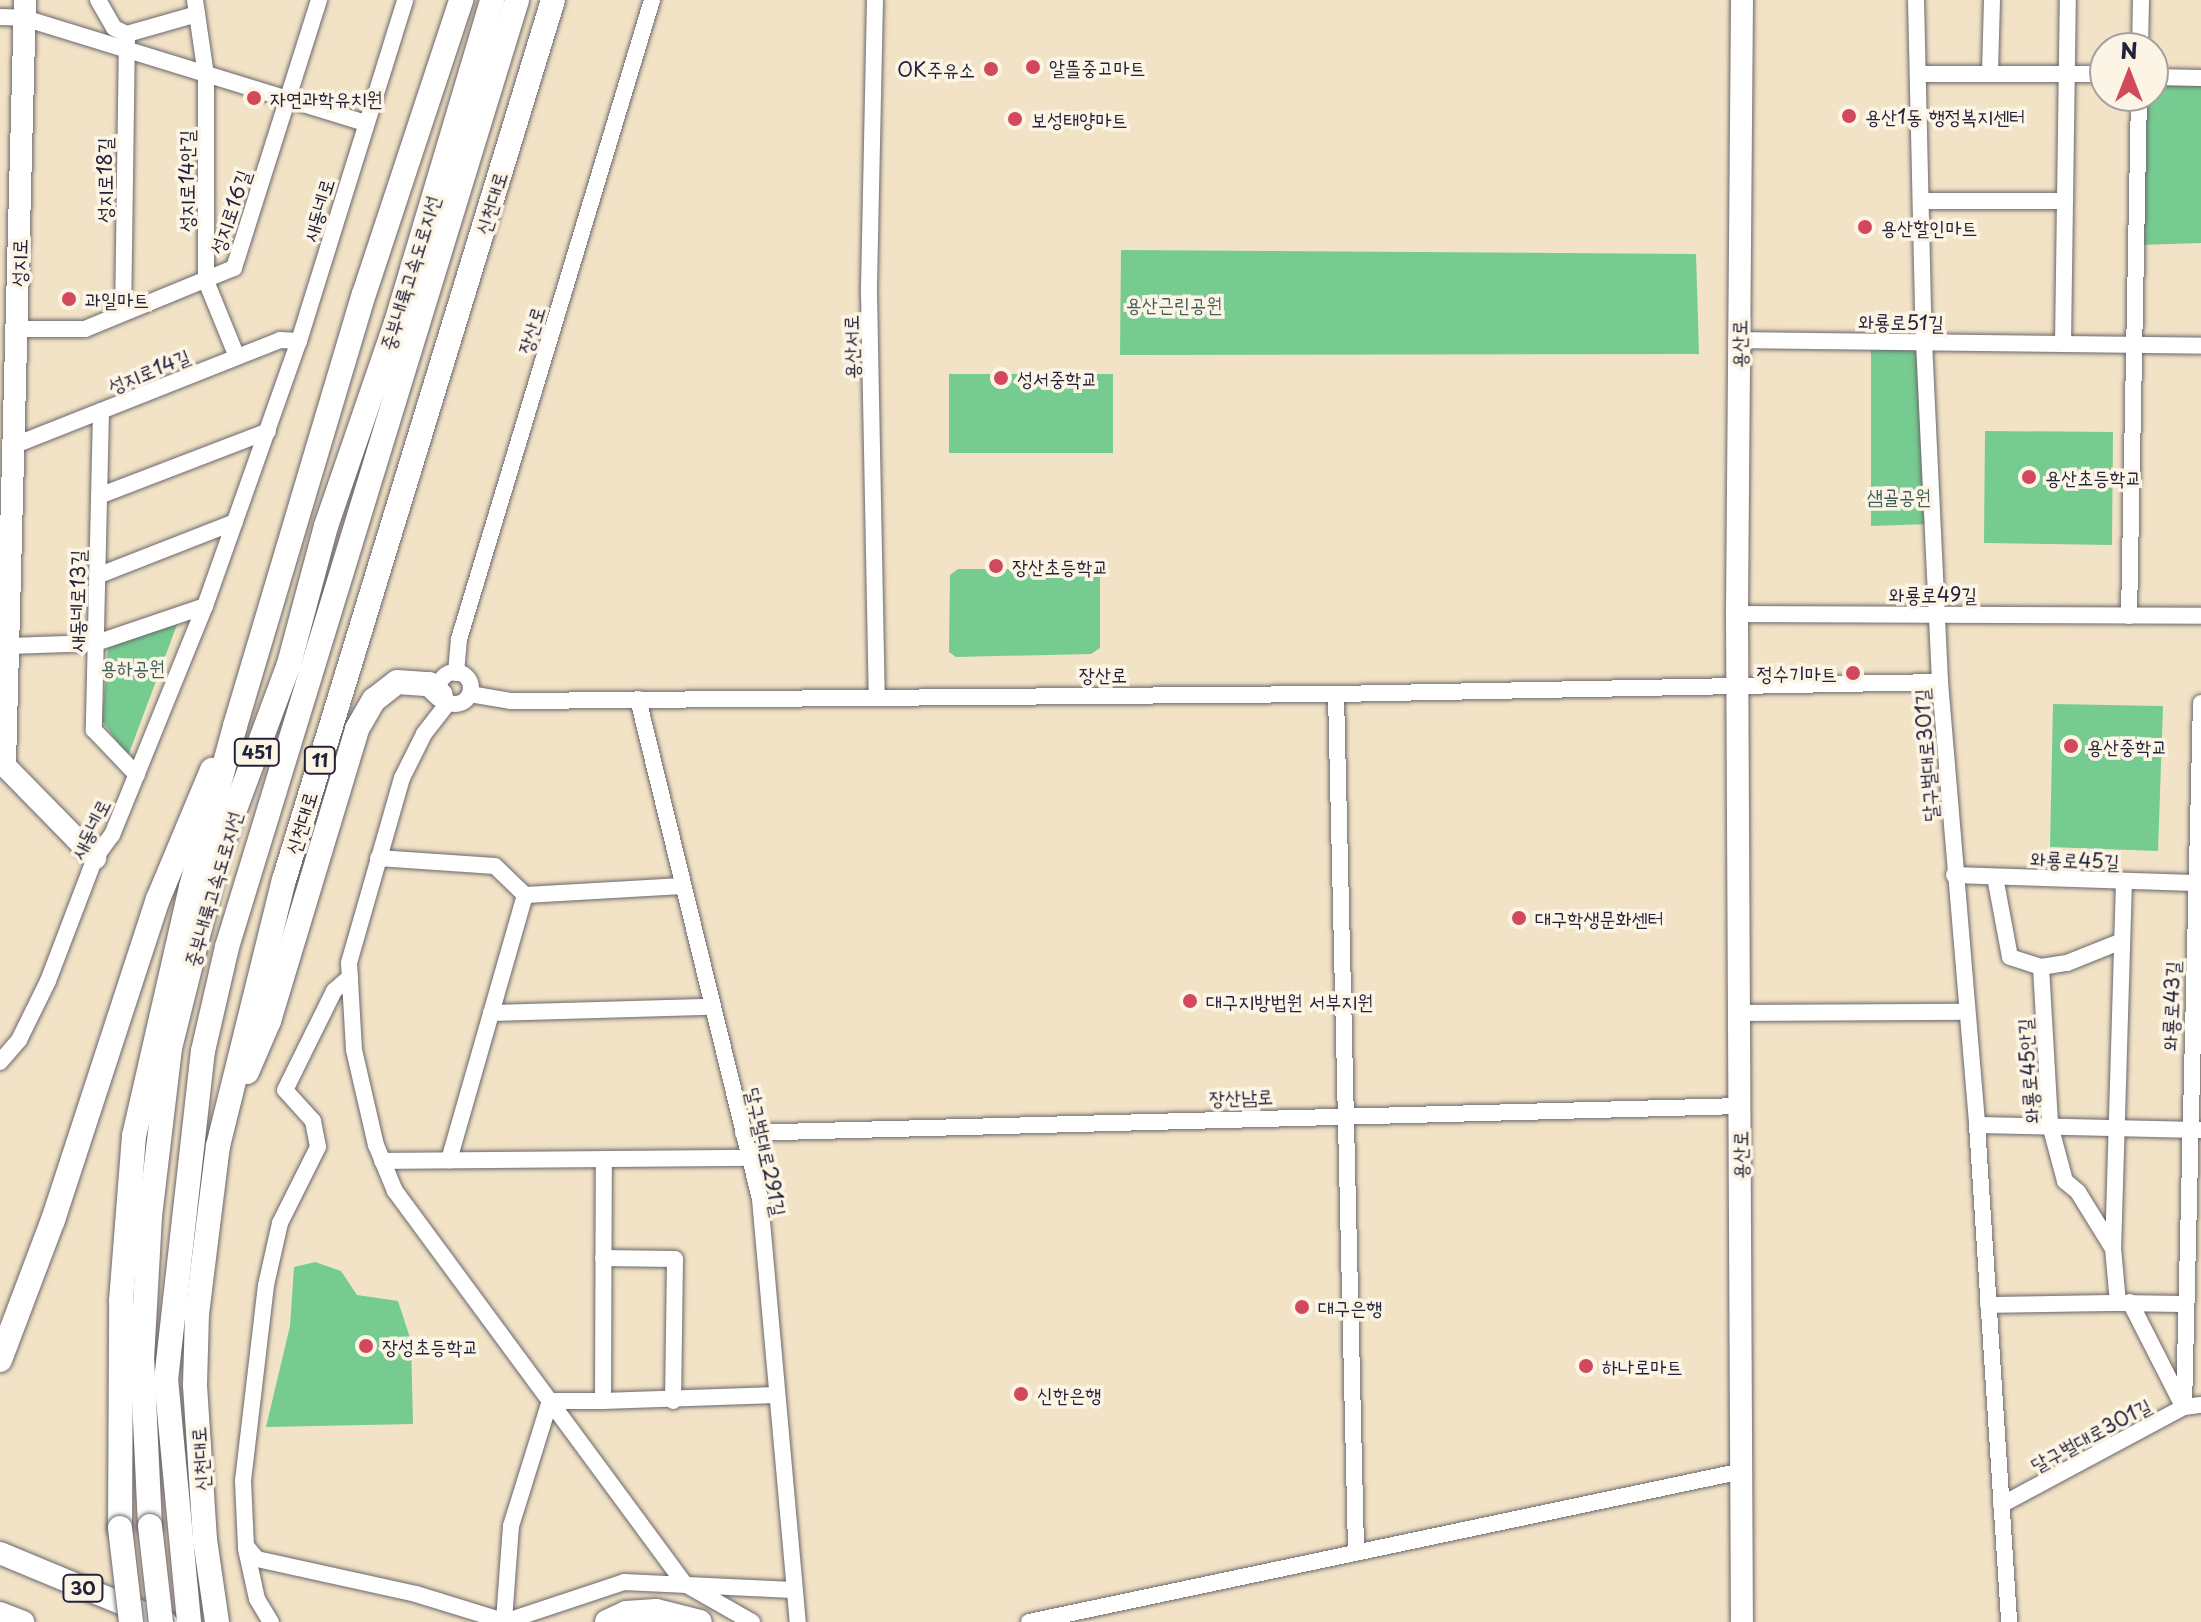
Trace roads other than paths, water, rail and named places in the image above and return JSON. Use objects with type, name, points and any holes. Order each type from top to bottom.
[{"type":"highway","points":[[131,1622],[120,1528],[121,1301],[134,1136],[191,887],[235,726],[364,294],[461,0]]},
{"type":"highway","name":"중부내륙고속도로지선","points":[[163,1622],[150,1526],[142,1359],[150,1216],[170,1048],[218,855],[289,664],[326,526],[396,323],[492,0]]},
{"type":"highway","name":"중부내륙고속도로지선","points":[[189,1622],[166,1380],[203,1051],[227,947],[517,0]]},
{"type":"highway","name":"신천대로","points":[[217,1622],[205,1540],[195,1385],[197,1314],[220,1137],[284,880],[553,0]]},
{"type":"highway","points":[[220,1137],[269,1021],[357,729],[374,700],[397,682],[429,684],[444,699]]},
{"type":"highway","points":[[0,1360],[53,1220],[158,899],[235,726]]},
{"type":"highway","points":[[197,1314],[208,1390],[221,1569],[231,1622]]},
{"type":"highway","points":[[607,1622],[626,1613],[656,1611],[700,1622]]},
{"type":"main road","name":"용산로","points":[[1742,0],[1737,614],[1741,1106],[1738,1472],[1742,1622]]},
{"type":"main road","name":"성지로","points":[[25,9],[18,329],[8,445],[9,646],[2,766],[95,858]]},
{"type":"main road","name":"30","points":[[0,1553],[163,1622]]},
{"type":"main road","points":[[0,1613],[23,1622]]},
{"type":"street","points":[[98,0],[126,42]]},
{"type":"street","name":"성지로16길","points":[[18,329],[85,329],[234,268],[319,0]]},
{"type":"street","name":"새동네로","points":[[0,1062],[19,1040],[48,981],[95,858],[112,835],[205,606],[299,341],[405,0]]},
{"type":"street","name":"장산로","points":[[456,673],[459,639],[652,0]]},
{"type":"street","name":"용산서로","points":[[875,0],[869,293],[877,694]]},
{"type":"street","name":"달구벌대로301길","points":[[1916,0],[1921,74],[1924,342],[1940,682],[1977,1125],[2009,1622]]},
{"type":"street","points":[[1990,72],[1992,0]]},
{"type":"street","points":[[2063,344],[2068,0]]},
{"type":"street","points":[[2140,32],[2141,0]]},
{"type":"street","points":[[126,42],[196,7]]},
{"type":"street","name":"성지로14안길","points":[[196,7],[206,75],[206,281],[237,357]]},
{"type":"street","points":[[0,17],[25,9],[126,42],[206,75],[366,123]]},
{"type":"street","name":"성지로18길","points":[[123,312],[126,42]]},
{"type":"street","points":[[1921,74],[2089,73]]},
{"type":"street","points":[[2169,77],[2201,78]]},
{"type":"street","points":[[2129,616],[2139,112]]},
{"type":"street","points":[[1922,201],[2065,201]]},
{"type":"street","name":"성지로14길","points":[[8,445],[280,340],[299,341]]},
{"type":"street","name":"와룡로51길","points":[[1739,340],[2201,346]]},
{"type":"street","name":"새동네로13길","points":[[101,411],[94,730],[137,775]]},
{"type":"street","points":[[99,496],[268,431]]},
{"type":"street","points":[[97,576],[235,522]]},
{"type":"street","points":[[9,646],[96,643],[205,606]]},
{"type":"street","name":"와룡로49길","points":[[1737,614],[2201,616]]},
{"type":"street","points":[[444,699],[459,704],[470,694],[468,680],[456,673],[442,679],[444,699],[402,778],[349,963],[354,1050],[382,1161],[395,1191],[685,1584],[752,1622]]},
{"type":"street","points":[[1737,688],[1940,682]]},
{"type":"street","name":"장산로","points":[[470,694],[511,701],[877,694],[1336,694],[1737,688]]},
{"type":"street","points":[[1336,694],[1356,1551]]},
{"type":"street","name":"달구벌대로291길","points":[[638,699],[760,1199],[798,1622]]},
{"type":"street","points":[[2198,883],[2201,703]]},
{"type":"street","points":[[378,858],[495,866],[525,895],[683,886]]},
{"type":"street","name":"와룡로45길","points":[[1954,875],[2198,883]]},
{"type":"street","points":[[1995,877],[2010,957],[2041,967],[2067,963],[2122,941]]},
{"type":"street","points":[[2124,881],[2114,1251],[2124,1303],[2192,1406]]},
{"type":"street","name":"와룡로43길","points":[[2192,1406],[2183,1304],[2194,1130],[2198,883]]},
{"type":"street","points":[[449,1160],[525,895]]},
{"type":"street","name":"와룡로45안길","points":[[2041,967],[2050,1125],[2065,1181],[2078,1192],[2114,1251]]},
{"type":"street","points":[[271,1622],[257,1599],[246,1546],[243,1481],[266,1285],[280,1223],[318,1147],[313,1121],[285,1090],[334,991],[350,977]]},
{"type":"street","points":[[491,1013],[712,1007]]},
{"type":"street","points":[[1740,1013],[1966,1012]]},
{"type":"street","name":"장산남로","points":[[743,1133],[1346,1114],[1741,1106]]},
{"type":"street","points":[[1977,1125],[2194,1130]]},
{"type":"street","points":[[382,1161],[749,1158]]},
{"type":"street","points":[[603,1401],[604,1159]]},
{"type":"street","points":[[603,1258],[675,1259],[673,1401]]},
{"type":"street","points":[[1988,1305],[2183,1304]]},
{"type":"street","points":[[550,1401],[673,1401],[776,1395]]},
{"type":"street","points":[[504,1622],[511,1526],[550,1401]]},
{"type":"street","name":"달구벌대로301길","points":[[2001,1505],[2192,1406]]},
{"type":"street","points":[[1029,1622],[1738,1472]]},
{"type":"street","points":[[246,1546],[257,1559],[416,1594],[504,1622],[624,1582],[793,1590]]},
{"type":"place","name":"알뜰중고마트","points":[[1033,67]]},
{"type":"place","name":"OK주유소","points":[[991,69]]},
{"type":"place","name":"자연과학유치원","points":[[254,98]]},
{"type":"place","name":"용산1동 행정복지센터","points":[[1849,116]]},
{"type":"place","name":"보성태양마트","points":[[1015,119]]},
{"type":"place","name":"용산할인마트","points":[[1865,227]]},
{"type":"place","name":"과일마트","points":[[69,299]]},
{"type":"place","name":"성서중학교","points":[[1001,378]]},
{"type":"place","name":"용산초등학교","points":[[2029,477]]},
{"type":"place","name":"장산초등학교","points":[[996,566]]},
{"type":"place","name":"정수기마트","points":[[1853,673]]},
{"type":"place","name":"용산중학교","points":[[2071,746]]},
{"type":"place","name":"대구학생문화센터","points":[[1519,918]]},
{"type":"place","name":"대구지방법원 서부지원","points":[[1190,1001]]},
{"type":"place","name":"대구은행","points":[[1302,1307]]},
{"type":"place","name":"장성초등학교","points":[[366,1346]]},
{"type":"place","name":"하나로마트","points":[[1586,1366]]},
{"type":"place","name":"신한은행","points":[[1021,1394]]},
{"type":"park label","name":"용산근린공원","points":[[1174,304]]},
{"type":"park label","name":"샘골공원","points":[[1899,496]]},
{"type":"park label","name":"용하공원","points":[[133,667]]}]
